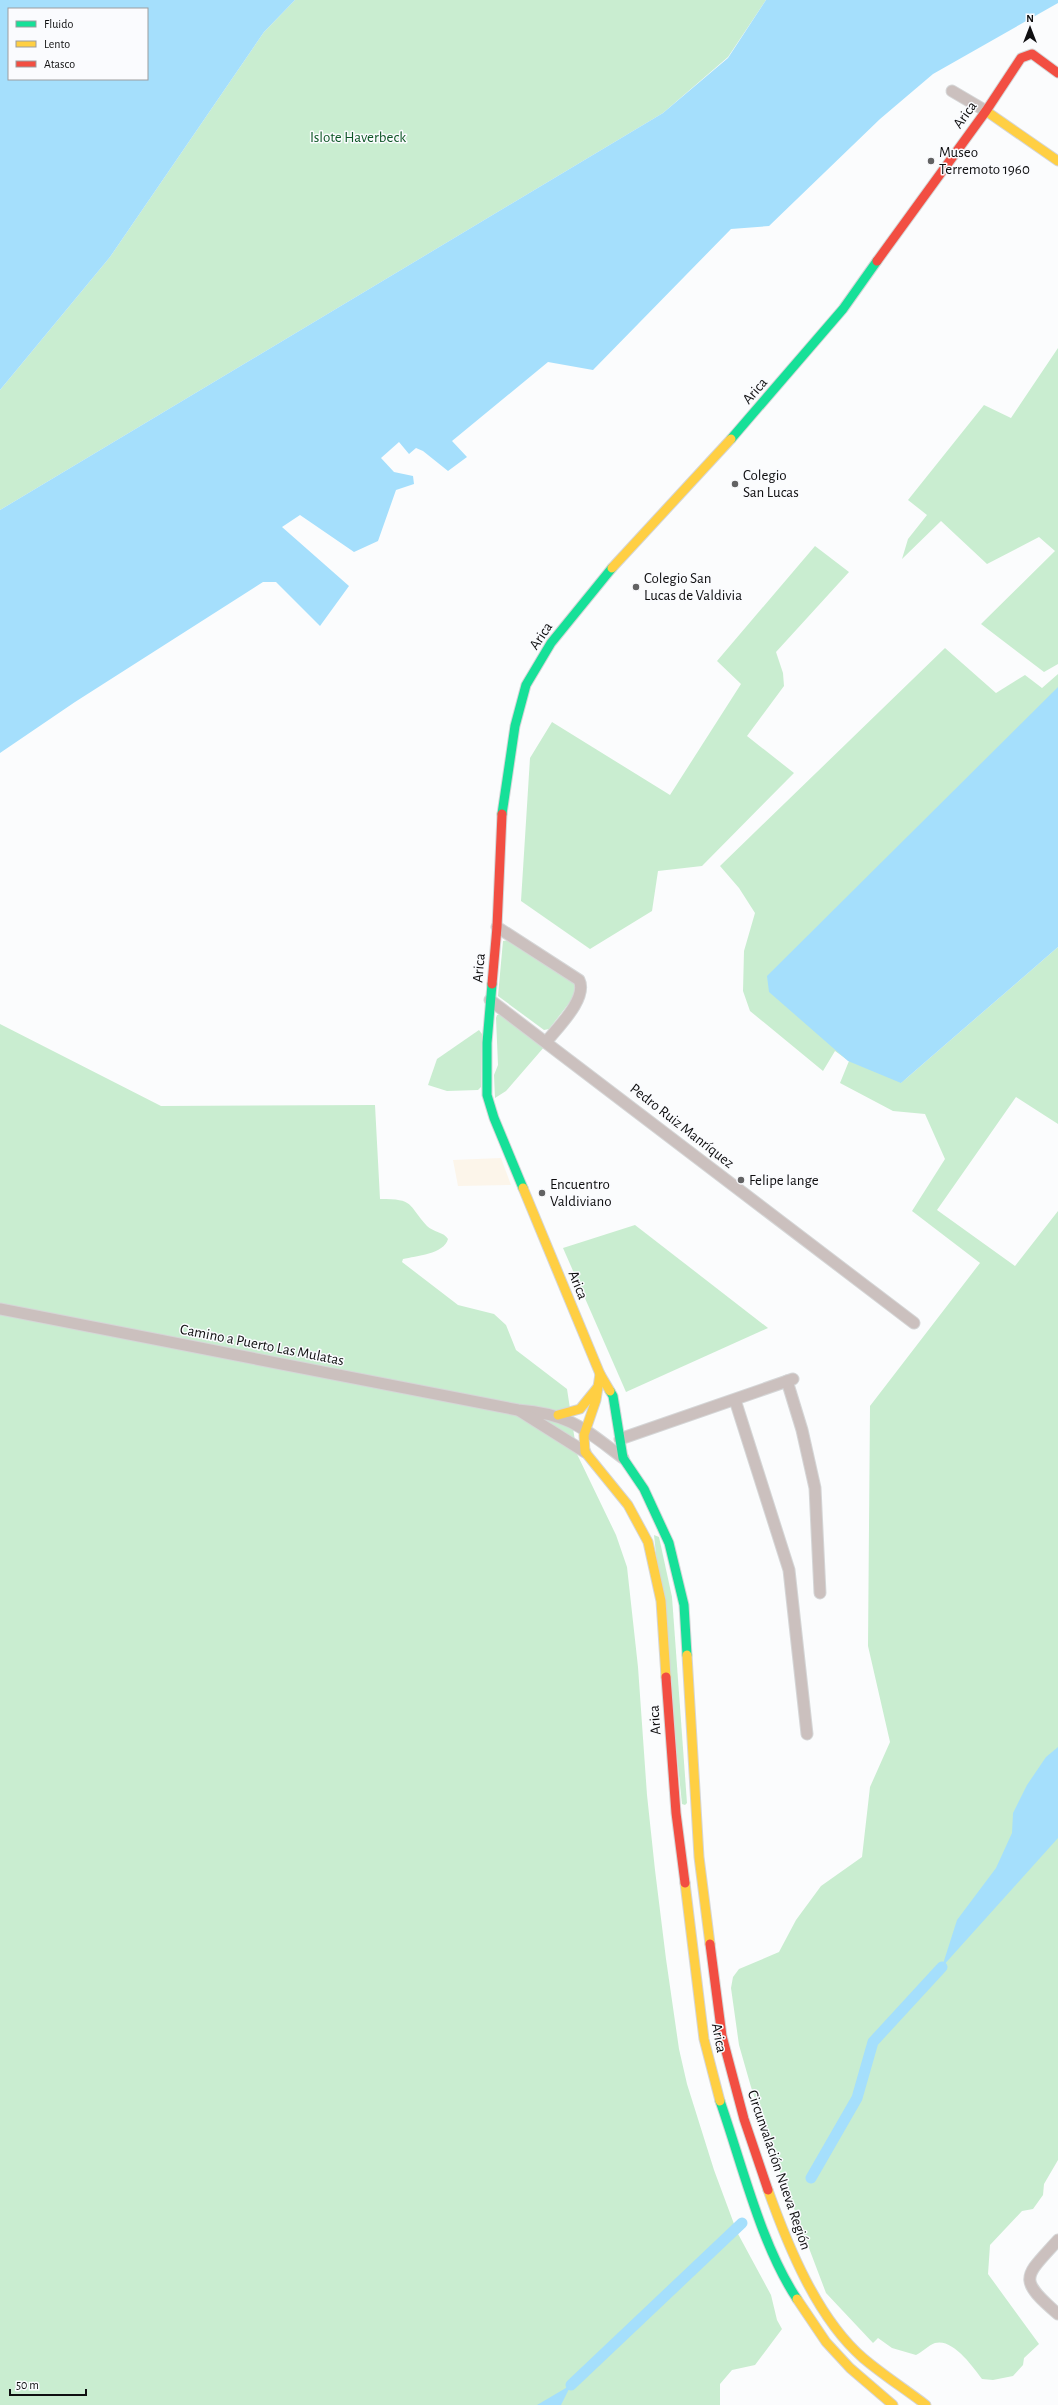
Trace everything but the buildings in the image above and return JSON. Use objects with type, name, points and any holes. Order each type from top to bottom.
[{"type":"main road","name":"Arica","points":[[734,2083],[722,2036],[699,1857],[684,1605],[680,1584],[661,1523],[644,1490],[623,1458],[613,1396],[600,1374],[494,1118],[487,1095],[490,1000],[497,927],[502,807],[515,726],[526,685],[551,643],[626,551],[710,463],[843,310],[907,218],[986,111],[1021,58],[1032,54],[1058,73]]},
{"type":"main road","points":[[986,111],[1058,161]]},
{"type":"main road","name":"Arica","points":[[600,1374],[595,1407],[582,1438],[585,1452],[631,1509],[641,1525],[657,1574],[661,1601],[676,1813],[704,2039],[715,2085],[768,2243],[783,2278],[826,2342],[850,2368],[892,2405]]},
{"type":"main road","points":[[558,1415],[580,1409],[599,1385]]},
{"type":"main road","name":"Circunvalación Nueva Región","points":[[734,2083],[783,2232],[810,2288],[831,2321],[848,2342],[888,2378],[926,2405]]},
{"type":"street","points":[[952,91],[986,111]]},
{"type":"street","points":[[497,927],[579,980],[581,985],[580,998],[547,1041]]},
{"type":"street","name":"Pedro Ruiz Manríquez","points":[[490,1000],[547,1041],[914,1323]]},
{"type":"street","name":"Camino a Puerto Las Mulatas","points":[[0,1309],[518,1410],[558,1415],[586,1430],[623,1458]]},
{"type":"street","points":[[620,1439],[790,1380],[815,1488],[820,1593]]},
{"type":"street","points":[[736,1400],[789,1570],[807,1734]]},
{"type":"street","name":"Camino a Puerto Las Mulatas","points":[[518,1410],[585,1452]]},
{"type":"street","points":[[1058,2240],[1030,2271],[1028,2281],[1058,2314]]},
{"type":"shaded area","points":[[501,1158],[511,1185],[458,1186],[453,1160]]},
{"type":"green space","name":"Islote Haverbeck","points":[[295,0],[766,0],[728,57],[663,113],[0,510],[0,390],[110,257],[264,32]]},
{"type":"green space","points":[[1058,348],[1058,664],[1044,672],[981,624],[1055,551],[1039,537],[987,564],[941,521],[902,559],[908,539],[927,515],[908,500],[984,405],[1011,418]]},
{"type":"green space","points":[[815,546],[849,572],[776,652],[783,673],[784,686],[747,736],[794,773],[702,866],[658,871],[652,911],[590,949],[521,901],[530,758],[552,722],[670,795],[741,684],[717,661]]},
{"type":"green space","points":[[945,648],[996,693],[1025,675],[1042,688],[1058,674],[1058,929],[901,1083],[1058,947],[1058,1124],[1016,1097],[937,1210],[1015,1266],[1058,1211],[1058,2160],[1044,2184],[1043,2195],[1033,2209],[1022,2211],[990,2245],[988,2274],[1039,2344],[1024,2358],[1023,2365],[1013,2376],[993,2380],[982,2379],[962,2355],[949,2345],[935,2343],[916,2355],[892,2348],[878,2338],[873,2343],[826,2293],[779,2169],[751,2087],[739,2045],[731,1988],[733,1977],[739,1969],[779,1952],[796,1920],[821,1886],[862,1857],[870,1787],[890,1742],[868,1646],[870,1406],[980,1263],[912,1211],[945,1159],[925,1114],[893,1111],[840,1083],[849,1061],[835,1051],[823,1071],[750,1011],[743,991],[744,951],[755,913],[739,888],[720,866]]},
{"type":"green space","points":[[509,940],[576,983],[577,993],[549,1029],[544,1030],[498,996],[503,941]]},
{"type":"green space","points":[[504,1014],[545,1046],[506,1091],[495,1098],[494,1075],[498,1065],[496,1018],[497,1015]]},
{"type":"green space","points":[[0,1024],[161,1106],[375,1105],[380,1199],[399,1200],[409,1204],[427,1226],[444,1235],[448,1239],[441,1248],[429,1254],[403,1259],[402,1262],[458,1305],[494,1314],[506,1325],[516,1350],[567,1389],[577,1454],[616,1535],[627,1567],[638,1667],[647,1795],[655,1870],[679,2049],[687,2084],[714,2170],[737,2232],[771,2295],[777,2320],[782,2329],[755,2365],[732,2370],[720,2384],[720,2405],[0,2405]]},
{"type":"green space","points":[[479,1030],[482,1034],[481,1087],[478,1090],[447,1091],[428,1085],[437,1059]]},
{"type":"green space","points":[[635,1225],[768,1328],[626,1392],[563,1248]]},
{"type":"green space","points":[[654,1535],[659,1537],[672,1597],[687,1803],[685,1805],[682,1804]]},
{"type":"water","points":[[0,0],[295,0],[264,32],[110,257],[0,390]]},
{"type":"water","points":[[766,0],[1058,0],[1058,3],[933,74],[880,119],[769,226],[731,229],[593,370],[548,362],[452,441],[467,457],[448,471],[423,451],[416,448],[409,454],[399,442],[381,458],[394,472],[413,476],[414,484],[396,490],[378,541],[354,552],[300,515],[282,527],[349,586],[320,626],[276,582],[263,582],[75,702],[0,753],[0,510],[663,113],[728,58]]},
{"type":"water","points":[[1058,687],[1058,947],[901,1083],[848,1061],[769,992],[767,976]]},
{"type":"water","points":[[1058,1747],[1058,1838],[942,1967],[957,1920],[996,1868],[1012,1833],[1013,1813],[1027,1785],[1046,1757]]},
{"type":"water","points":[[571,2385],[561,2405],[537,2405]]},
{"type":"waterway","points":[[811,2178],[857,2098],[873,2042],[942,1967]]},
{"type":"waterway","points":[[571,2385],[742,2223]]},
{"type":"traffic: fast","points":[[731,439],[843,309],[877,261]]},
{"type":"traffic: fast","points":[[502,814],[515,726],[526,685],[551,643],[612,568]]},
{"type":"traffic: fast","points":[[492,984],[487,1043],[487,1095],[494,1118],[523,1188]]},
{"type":"traffic: fast","points":[[610,1391],[613,1396],[623,1458],[644,1489],[669,1543],[684,1605],[687,1655]]},
{"type":"traffic: fast","points":[[720,2101],[763,2229],[784,2278],[797,2299]]},
{"type":"traffic: slow","points":[[986,111],[1058,161]]},
{"type":"traffic: slow","points":[[612,568],[731,439]]},
{"type":"traffic: slow","points":[[523,1188],[600,1374],[610,1391]]},
{"type":"traffic: slow","points":[[600,1374],[596,1400],[584,1435],[585,1452],[628,1505],[648,1542],[661,1601],[666,1677]]},
{"type":"traffic: slow","points":[[558,1415],[580,1409],[597,1388]]},
{"type":"traffic: slow","points":[[687,1655],[699,1857],[710,1944]]},
{"type":"traffic: slow","points":[[685,1883],[704,2039],[720,2101]]},
{"type":"traffic: slow","points":[[768,2190],[785,2234],[806,2280],[832,2323],[847,2342],[863,2358],[926,2405]]},
{"type":"traffic: slow","points":[[797,2299],[826,2342],[850,2368],[893,2405]]},
{"type":"traffic: jam","points":[[877,261],[986,111],[1021,58],[1032,54],[1058,73]]},
{"type":"traffic: jam","points":[[492,984],[497,927],[502,814]]},
{"type":"traffic: jam","points":[[666,1677],[676,1813],[685,1883]]},
{"type":"traffic: jam","points":[[710,1944],[722,2036],[744,2119],[768,2190]]},
{"type":"place","name":"Museo Terremoto 1960","points":[[931,161]]},
{"type":"place","name":"Colegio San Lucas","points":[[735,484]]},
{"type":"place","name":"Colegio San Lucas de Valdivia","points":[[636,587]]},
{"type":"place","name":"Felipe lange","points":[[741,1180]]},
{"type":"place","name":"Encuentro Valdiviano","points":[[542,1193]]}]
